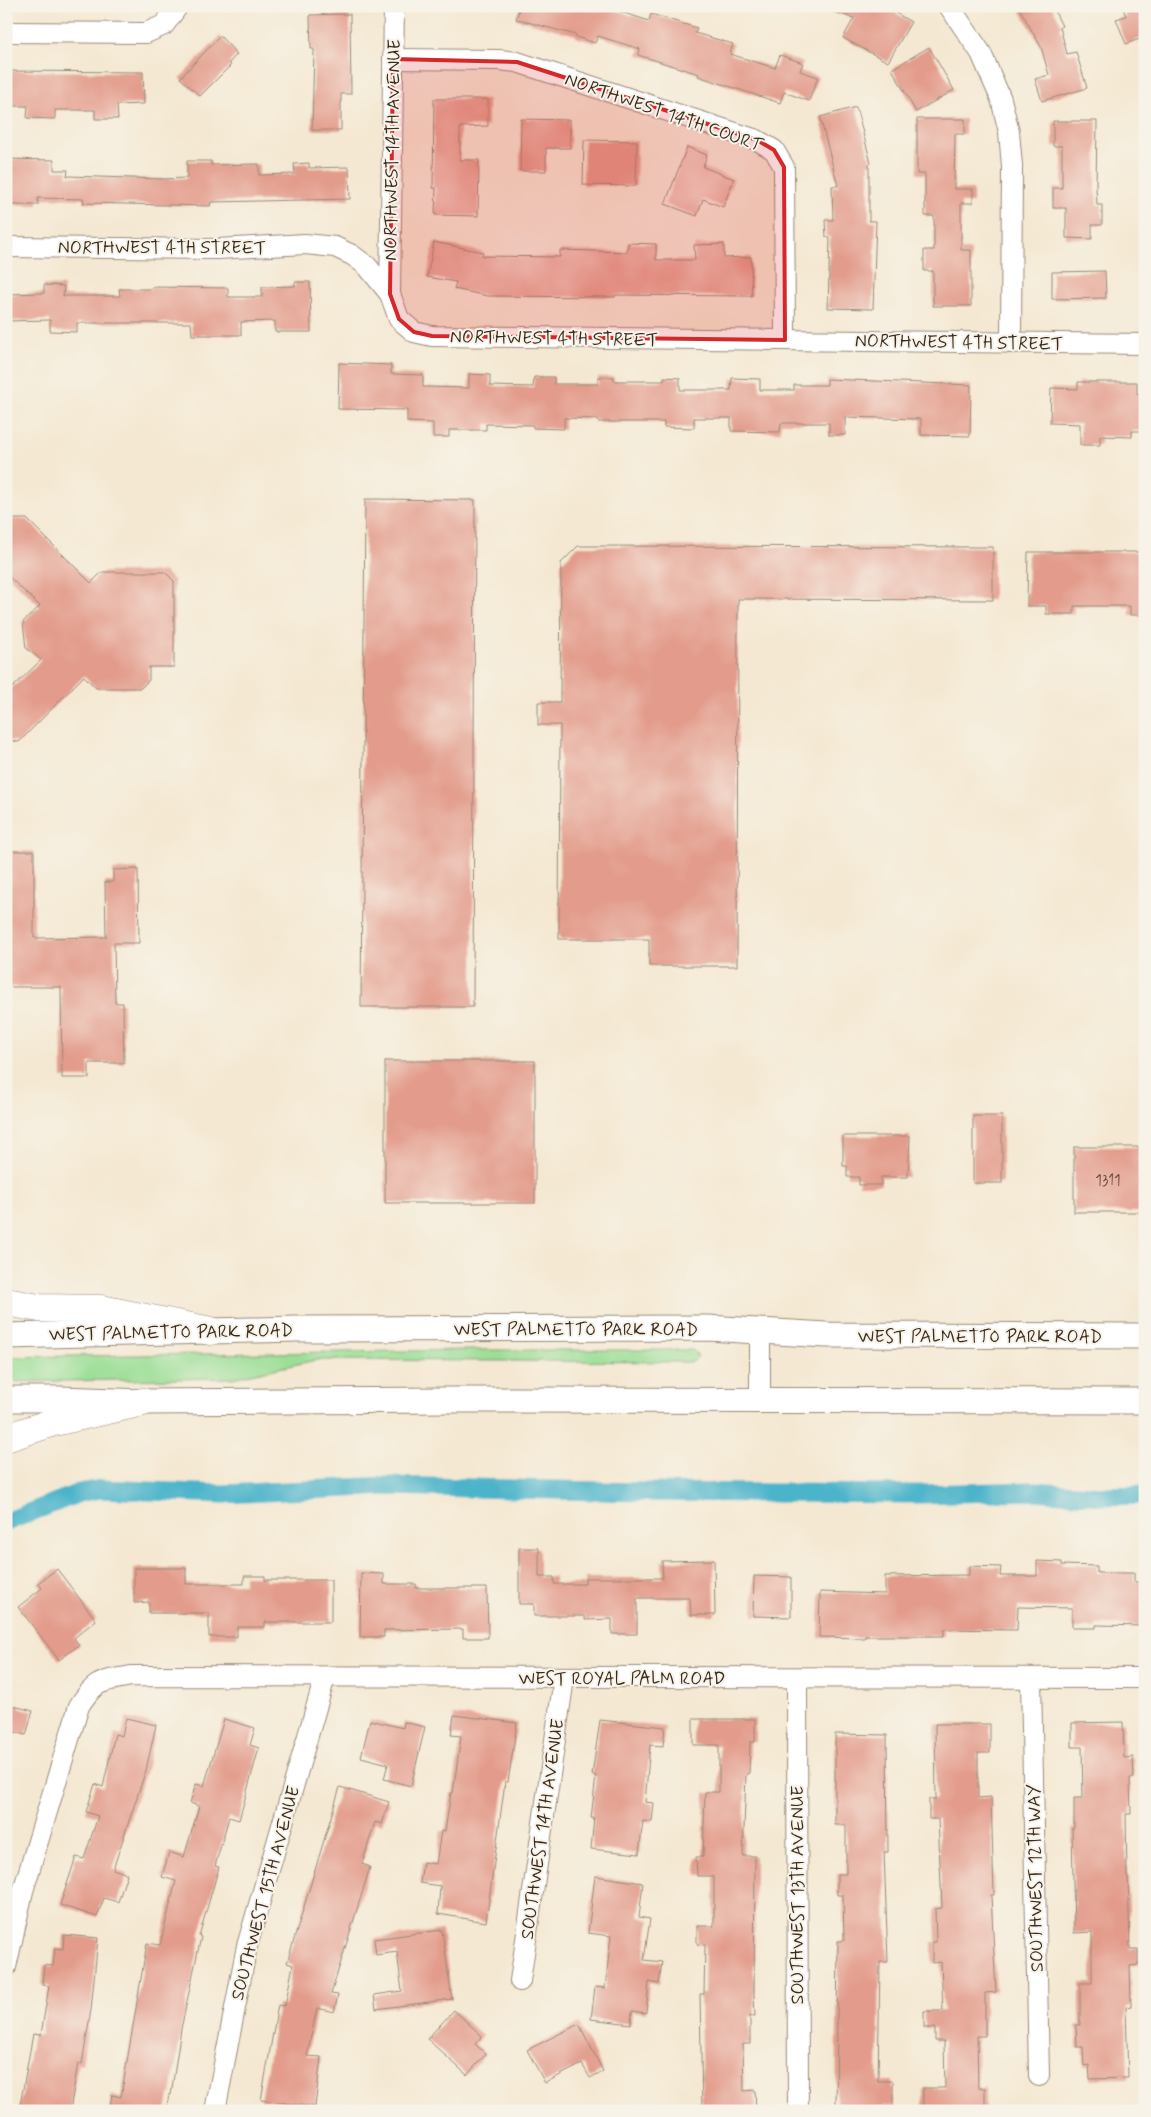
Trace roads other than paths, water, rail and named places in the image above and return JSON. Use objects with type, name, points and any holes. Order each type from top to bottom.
[{"type":"highway","points":[[6,1302],[39,1308],[101,1309],[211,1331]]},
{"type":"highway","points":[[6,1438],[54,1422],[143,1402]]},
{"type":"main road","name":"WEST PALMETTO PARK ROAD","points":[[6,1336],[211,1331],[708,1328],[826,1336],[1145,1336]]},
{"type":"main road","points":[[6,1399],[143,1402],[1145,1401]]},
{"type":"street","points":[[6,32],[146,33],[164,25],[178,6]]},
{"type":"street","name":"NORTHWEST 14TH AVENUE","points":[[390,294],[394,6]]},
{"type":"street","points":[[949,6],[981,53],[1001,99],[1009,132],[1012,166],[1011,343]]},
{"type":"street","name":"NORTHWEST 14TH COURT","points":[[393,59],[499,60],[517,62],[757,140],[774,150],[784,167],[784,340]]},
{"type":"street","name":"NORTHWEST 4TH STREET","points":[[6,247],[217,249],[305,244],[335,247],[352,255],[368,266],[390,294],[398,319],[414,332],[432,336],[1145,344]]},
{"type":"street","points":[[760,1332],[760,1400]]},
{"type":"street","name":"WEST ROYAL PALM ROAD","points":[[6,1967],[23,1890],[79,1706],[90,1689],[99,1683],[131,1676],[1145,1678]]},
{"type":"street","name":"SOUTHWEST 15TH AVENUE","points":[[214,2111],[247,1946],[325,1677]]},
{"type":"street","name":"SOUTHWEST 14TH AVENUE","points":[[520,1981],[564,1678]]},
{"type":"street","name":"SOUTHWEST 13TH AVENUE","points":[[797,1678],[798,2111]]},
{"type":"street","name":"SOUTHWEST 12TH WAY","points":[[1031,1679],[1038,2076]]},
{"type":"waterway","points":[[6,1522],[79,1493],[101,1489],[223,1494],[387,1486],[641,1492],[919,1494],[1035,1491],[1103,1496],[1145,1495]]}]
